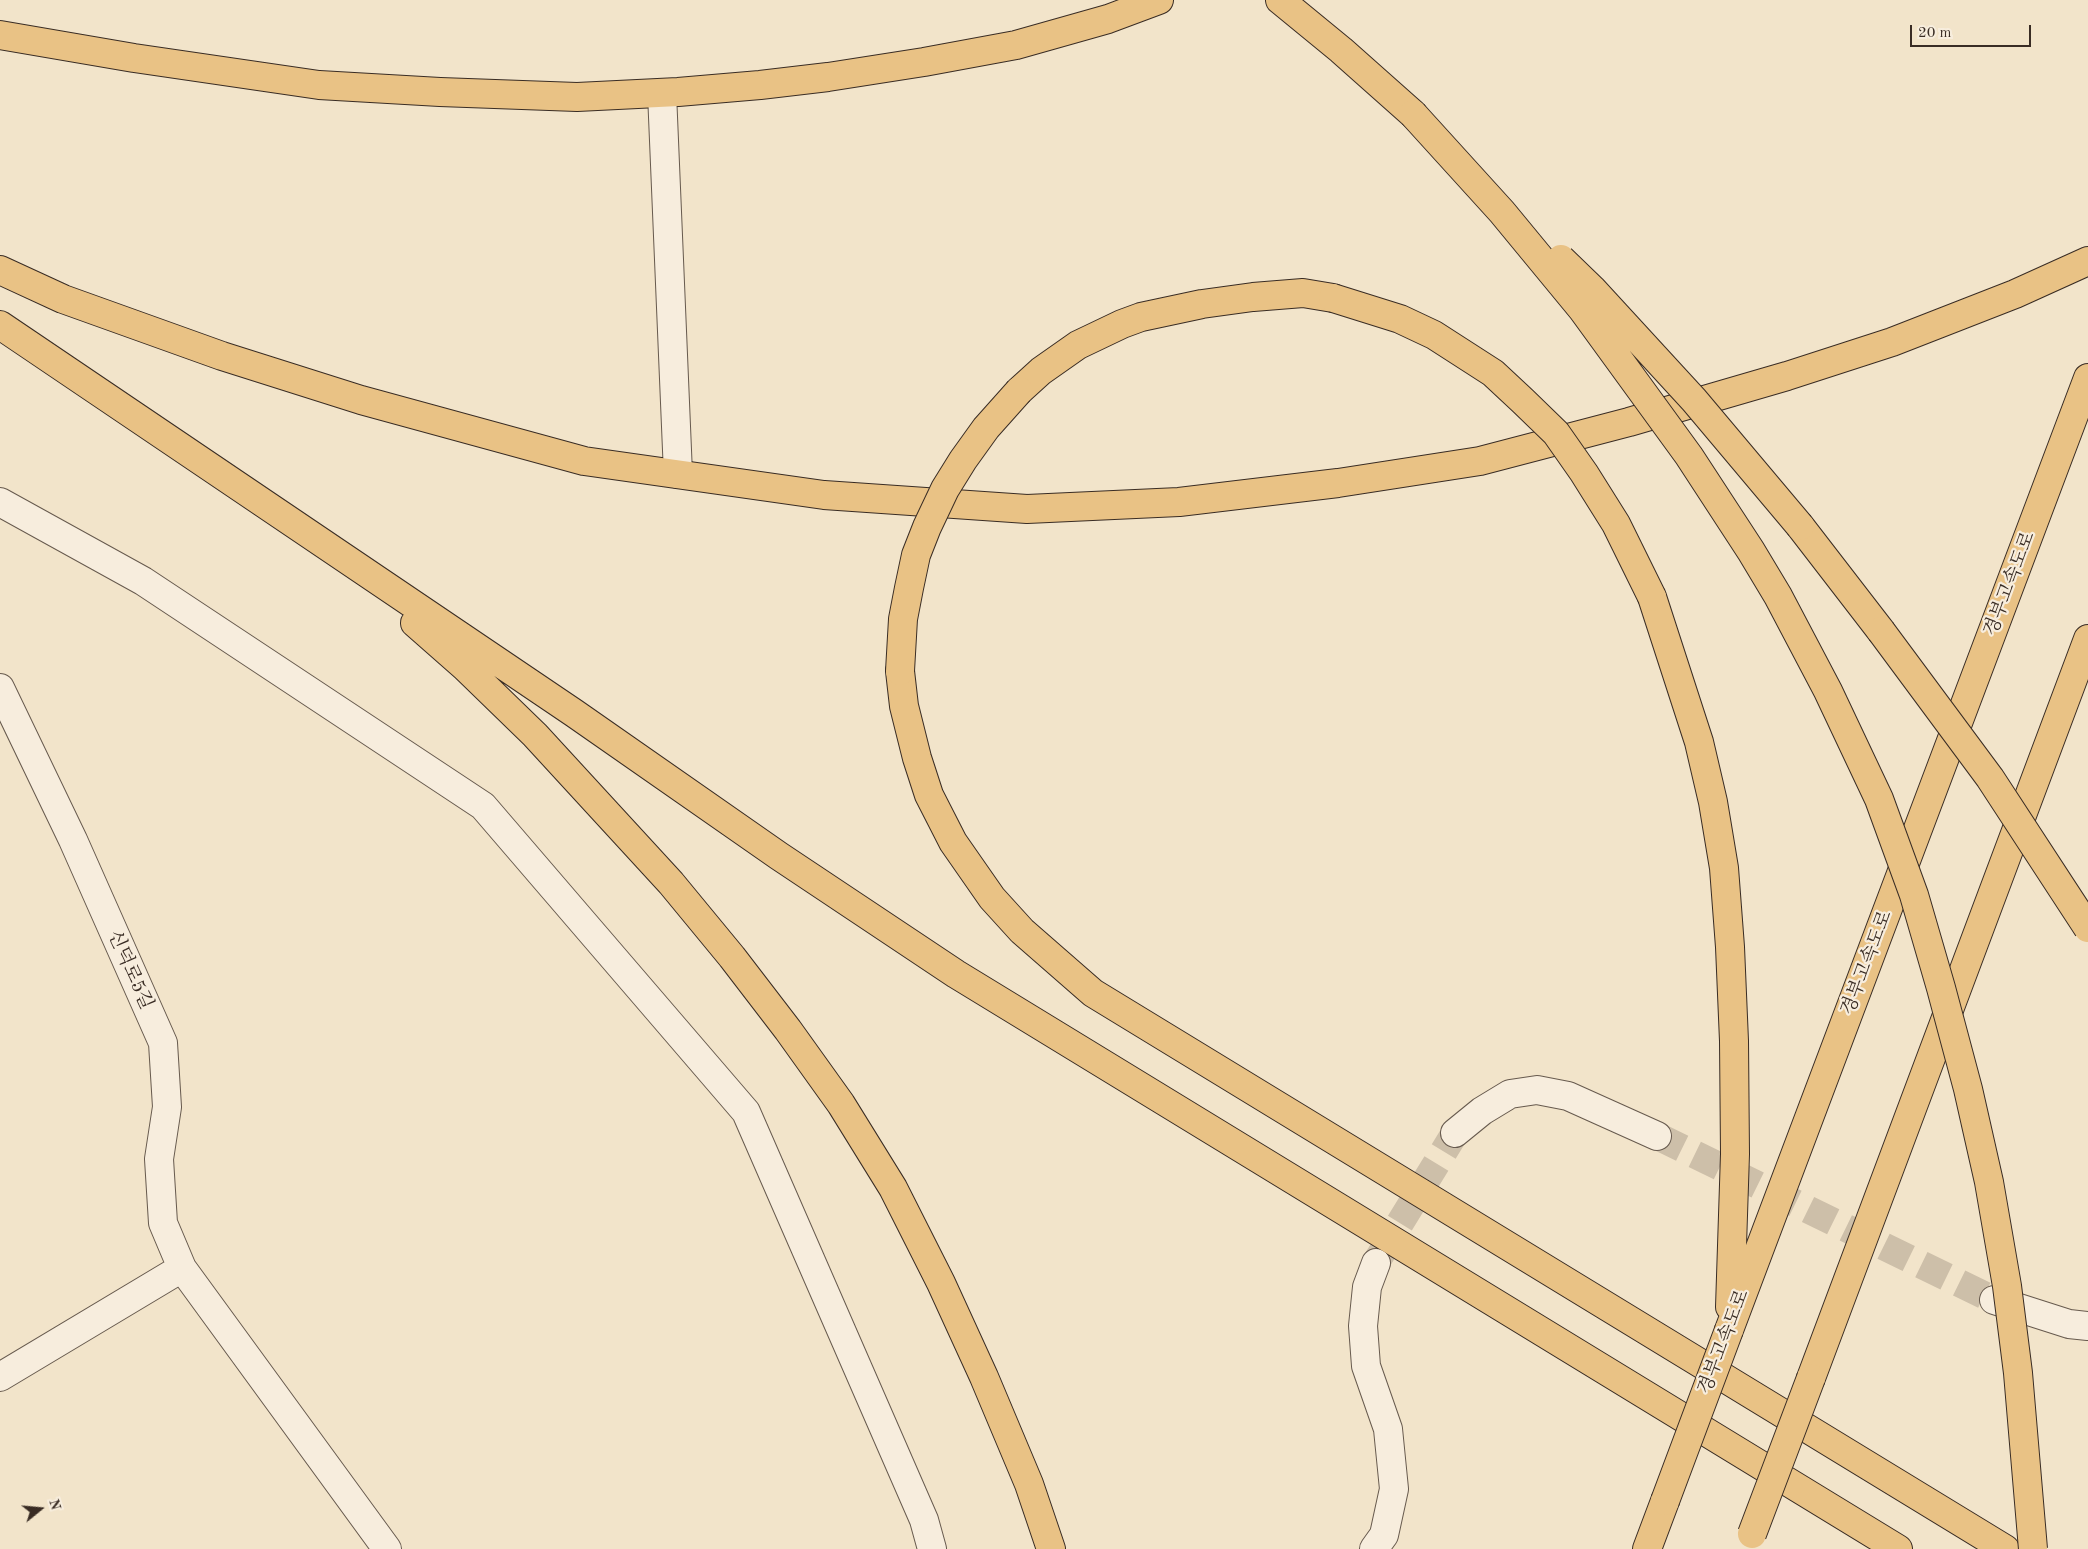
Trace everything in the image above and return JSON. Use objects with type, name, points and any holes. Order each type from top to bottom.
[{"type":"highway","points":[[0,35],[134,58],[319,85],[577,97],[662,93],[828,77],[924,62],[1016,45],[1108,19],[1159,0]]},
{"type":"highway","points":[[1280,0],[1341,50],[1413,114],[1592,289],[1694,400],[1800,526],[1881,631],[1990,778],[2088,928]]},
{"type":"highway","points":[[1413,114],[1502,212],[1582,309],[1689,456],[1778,596],[1828,691],[1879,799],[1914,895],[1941,988],[1968,1089],[1989,1182],[2004,1269],[2018,1373],[2033,1549]]},
{"type":"highway","points":[[0,270],[63,298],[222,356],[362,400],[584,461],[824,495],[1027,509],[1179,502],[1348,481],[1480,461],[1629,422],[1787,376],[1892,342],[2015,294],[2088,261]]},
{"type":"highway","points":[[1729,1330],[1734,1154],[1734,1050],[1730,947],[1724,868],[1713,802],[1699,742],[1652,597],[1616,524],[1556,433],[1493,373],[1434,335],[1400,319],[1333,298],[1303,293],[1202,304],[1141,317],[1122,324],[1078,346],[1041,371],[1019,391],[986,428],[945,489],[916,555],[903,618],[900,671],[904,706],[917,758],[929,795],[953,842],[992,898],[1022,931],[1093,993],[2005,1549]]},
{"type":"highway","points":[[0,325],[574,713],[778,856],[956,974],[1898,1549]]},
{"type":"highway","name":"경부고속도로","points":[[1647,1549],[2088,378]]},
{"type":"highway","points":[[235,483],[396,607],[465,666],[514,714],[671,883],[771,1008],[841,1104],[894,1188],[941,1283],[984,1377],[1028,1484],[1051,1549]]},
{"type":"highway","points":[[1749,1541],[2088,639]]},
{"type":"street","points":[[662,93],[678,474]]},
{"type":"street","points":[[0,502],[143,581],[483,806],[746,1112],[920,1511],[932,1549]]},
{"type":"street","name":"신덕로5길","points":[[0,688],[73,840],[163,1043],[167,1107],[159,1159],[163,1223],[182,1268],[387,1549]]},
{"type":"street","points":[[1455,1133],[1482,1110],[1510,1094],[1537,1090],[1568,1096],[1657,1136]]},
{"type":"street","points":[[1374,1549],[1384,1535],[1394,1489],[1388,1429],[1366,1366],[1363,1326],[1367,1287],[1376,1263]]},
{"type":"street","points":[[0,1377],[182,1268]]},
{"type":"street","points":[[1994,1300],[2069,1324],[2088,1326]]},
{"type":"tunnel","points":[[1378,1259],[1455,1133]]},
{"type":"tunnel","points":[[1657,1136],[1994,1300]]}]
